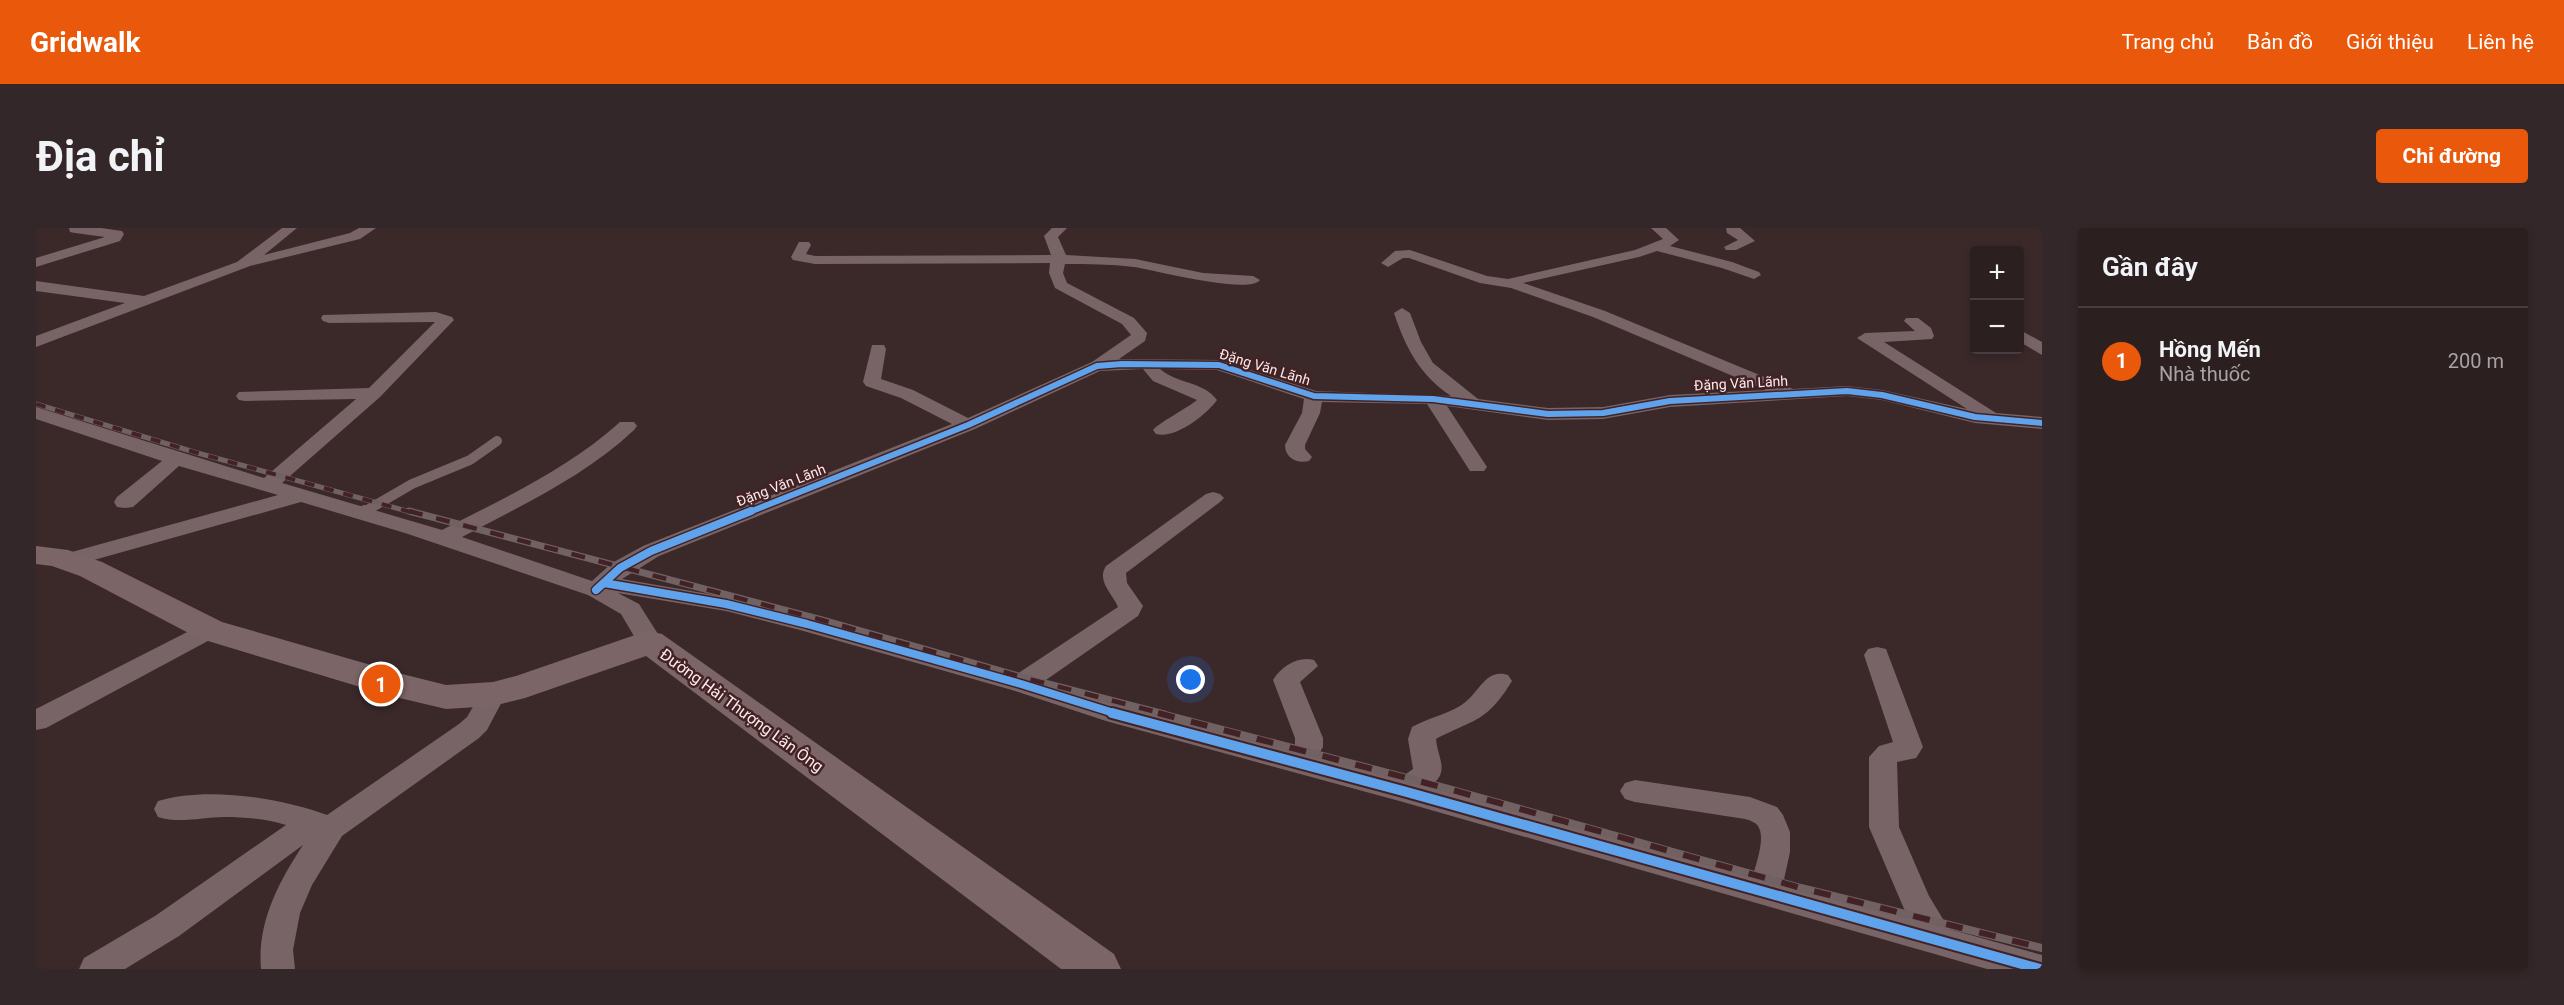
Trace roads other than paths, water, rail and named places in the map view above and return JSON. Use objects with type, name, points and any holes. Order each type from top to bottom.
[{"type":"street","points":[[242,265],[290,228]]},
{"type":"street","points":[[36,342],[242,265],[344,239],[369,228]]},
{"type":"street","points":[[1060,228],[1051,236],[1059,258],[1056,273],[1060,285],[1128,321],[1139,333],[1139,337],[1134,342],[1097,366]]},
{"type":"street","points":[[1515,284],[1515,280],[1658,247],[1672,240],[1658,228]]},
{"type":"street","points":[[1731,247],[1748,241],[1734,234],[1733,228]]},
{"type":"street","points":[[36,263],[115,238],[117,234],[75,229]]},
{"type":"street","points":[[804,245],[798,257],[822,260],[1059,258],[1136,263],[1203,277],[1253,280]]},
{"type":"street","points":[[1658,247],[1727,265],[1754,275]]},
{"type":"street","points":[[1388,263],[1400,254],[1407,254],[1485,280],[1515,284],[1520,288],[1599,314],[1791,394]]},
{"type":"street","points":[[36,286],[146,302]]},
{"type":"street","points":[[1402,313],[1419,357],[1443,382],[1461,393],[1472,404]]},
{"type":"street","points":[[267,486],[374,393],[436,332],[445,319],[329,318]]},
{"type":"street","points":[[1912,321],[1925,331],[1926,336],[1864,338],[1997,420]]},
{"type":"street","points":[[2024,338],[2042,350]]},
{"type":"street","points":[[878,349],[872,382],[907,394],[968,425]]},
{"type":"street","points":[[1149,363],[1150,370],[1157,376],[1204,395],[1208,400],[1207,403]]},
{"type":"street","name":"Đặng Văn Lãnh","points":[[600,587],[620,568],[651,551],[968,425],[1097,366],[1189,363],[1226,367],[1314,396],[1433,399],[1548,414],[1581,415],[1670,401],[1835,391],[1864,393],[1997,420],[2042,423]]},
{"type":"street","points":[[245,396],[374,393]]},
{"type":"street","points":[[1302,457],[1294,448],[1311,413],[1314,396]]},
{"type":"street","points":[[1433,399],[1477,467]]},
{"type":"street","points":[[1163,430],[1207,403]]},
{"type":"street","points":[[1192,432],[1220,414],[1217,408],[1207,403]]},
{"type":"street","points":[[36,413],[176,459],[362,513],[600,587],[726,604],[1021,684],[1116,714],[1298,762],[2040,969]]},
{"type":"street","points":[[444,538],[572,470],[603,448],[627,426]]},
{"type":"street","points":[[125,502],[176,459]]},
{"type":"street","points":[[52,558],[301,496]]},
{"type":"street","points":[[1021,684],[1129,611],[1131,606],[1115,583],[1114,571],[1213,498]]},
{"type":"street","name":"Đường Hải Thượng Lãn Ông","points":[[52,558],[110,577],[151,601],[210,630],[320,664],[446,697],[493,693],[525,686],[650,642],[1059,956],[1097,969]]},
{"type":"street","points":[[600,587],[630,609],[650,642]]},
{"type":"street","points":[[36,720],[210,630]]},
{"type":"street","points":[[1877,655],[1909,747],[1906,751],[1889,753],[1883,757],[1884,827],[1915,901],[1938,941]]},
{"type":"street","points":[[1298,762],[1309,747],[1309,738],[1287,680],[1305,666]]},
{"type":"street","points":[[1403,791],[1427,774],[1429,765],[1420,744],[1422,734],[1432,727],[1465,715],[1485,701],[1499,681]]},
{"type":"street","points":[[96,969],[167,926],[469,731],[477,723],[493,693]]},
{"type":"street","points":[[1635,791],[1750,808],[1767,816],[1775,825],[1776,837],[1765,892]]},
{"type":"street","points":[[169,809],[253,808],[273,810],[322,825]]},
{"type":"street","points":[[278,969],[275,955],[291,894],[322,825]]},
{"type":"lane","points":[[362,513],[419,480],[469,462],[484,453],[497,441]]},
{"type":"railway","points":[[36,404],[194,452],[414,513]]},
{"type":"railway","points":[[409,511],[822,620],[1029,679],[1164,714]]},
{"type":"railway","points":[[1158,713],[1449,789],[1801,888],[2042,948]]},
{"type":"place","name":"Hồng Mến","points":[[381,684]]}]
